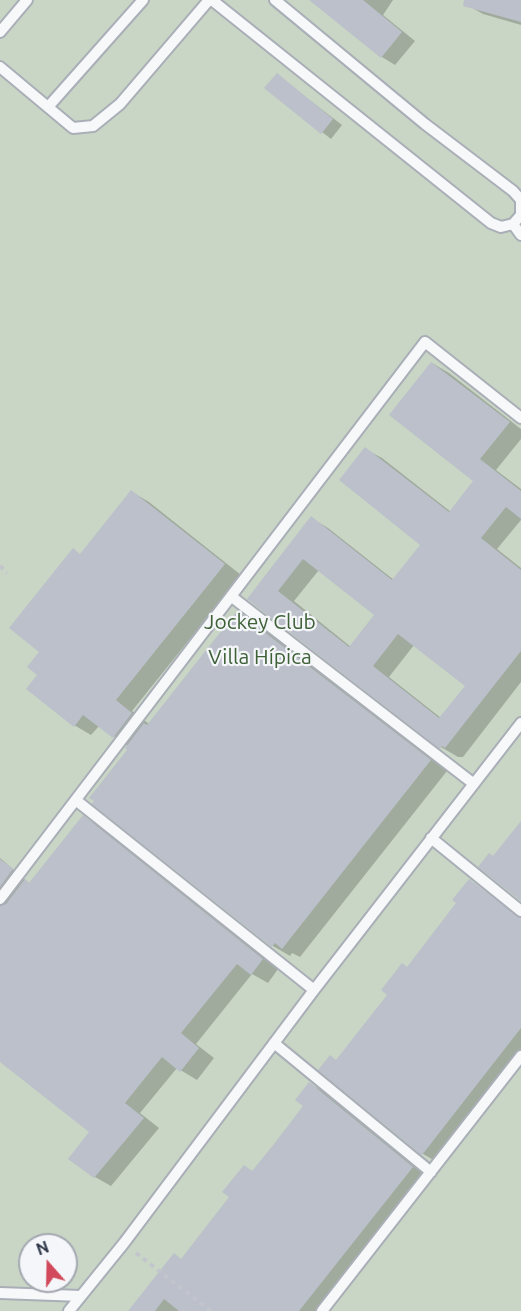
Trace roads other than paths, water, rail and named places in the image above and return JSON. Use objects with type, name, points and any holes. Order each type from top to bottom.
[{"type":"lane","points":[[0,32],[27,0]]},
{"type":"lane","points":[[48,107],[143,0]]},
{"type":"lane","points":[[0,67],[73,128],[93,126],[120,104],[211,0],[491,223],[501,227],[513,224],[521,214],[521,200],[513,191],[425,124],[275,0]]},
{"type":"lane","points":[[513,224],[521,235]]},
{"type":"lane","points":[[0,899],[425,342],[521,418]]},
{"type":"lane","points":[[232,597],[474,784]]},
{"type":"lane","points":[[69,1311],[124,1243],[314,990],[521,723]]},
{"type":"lane","points":[[77,801],[314,990]]},
{"type":"lane","points":[[431,838],[521,911]]},
{"type":"lane","points":[[274,1043],[431,1172]]},
{"type":"lane","points":[[322,1311],[521,1056]]},
{"type":"lane","points":[[0,1293],[81,1296]]},
{"type":"park label","name":"Jockey Club","points":[[260,622]]},
{"type":"park label","name":"Villa Hípica","points":[[260,657]]}]
